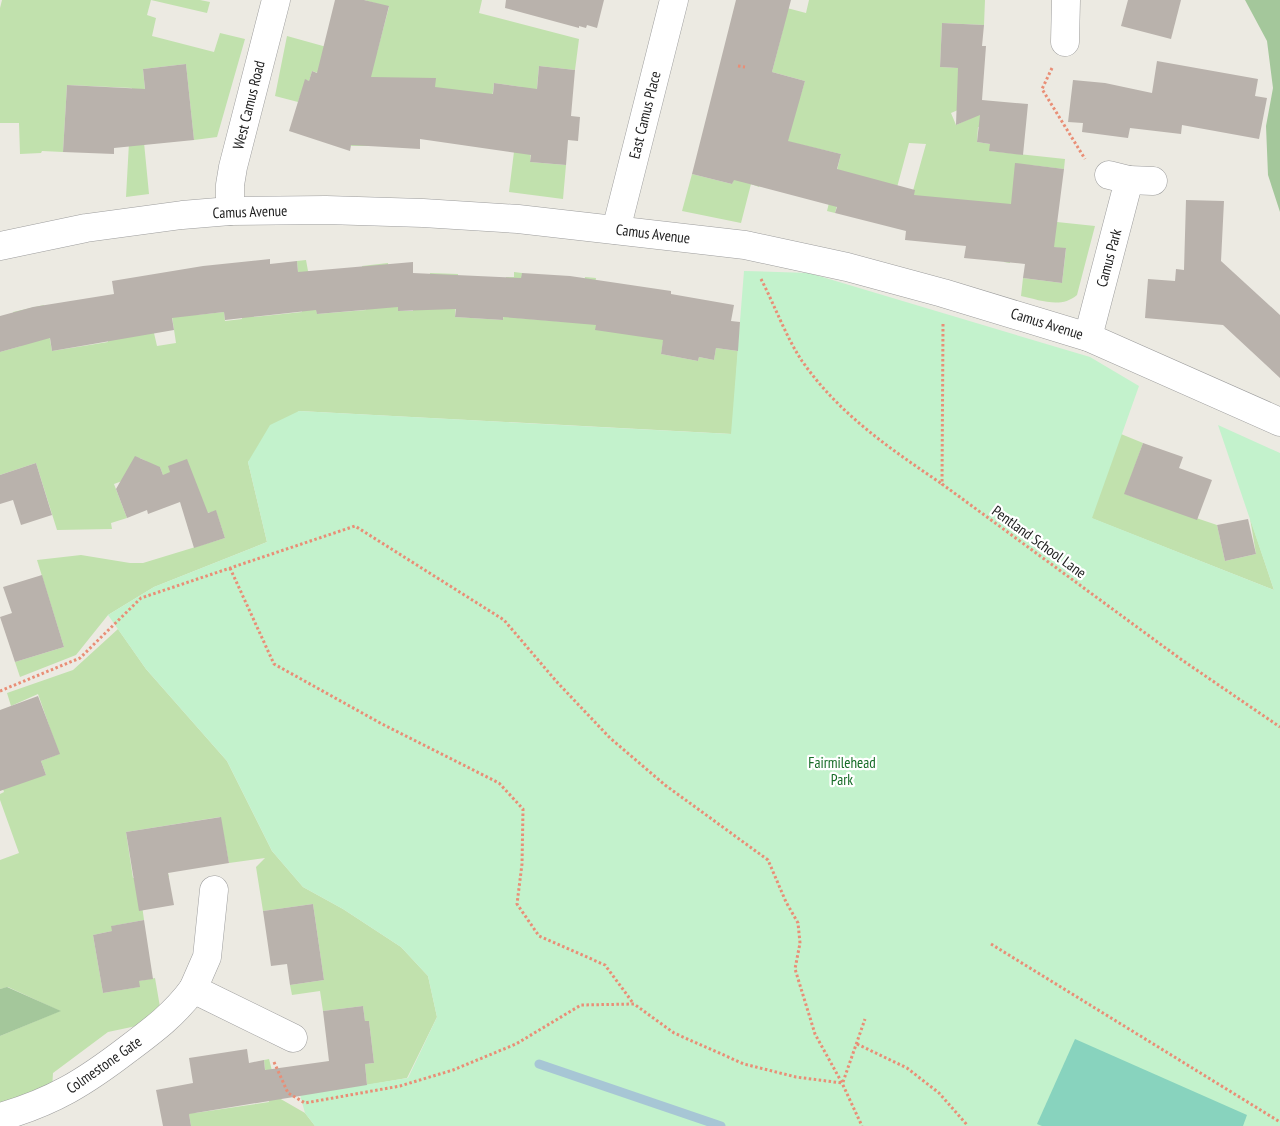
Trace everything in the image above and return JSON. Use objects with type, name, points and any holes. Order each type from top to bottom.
[{"type":"street","name":"West Camus Road","points":[[230,211],[231,177],[276,0]]},
{"type":"street","name":"East Camus Place","points":[[616,230],[674,0]]},
{"type":"street","points":[[1065,42],[1066,0]]},
{"type":"street","name":"Camus Park","points":[[1088,336],[1130,179]]},
{"type":"street","name":"Camus Avenue","points":[[0,246],[109,224],[230,211],[423,212],[518,219],[745,245],[847,267],[944,293],[1088,336],[1280,422]]},
{"type":"street","name":"Colmestone Gate","points":[[0,1117],[32,1108],[88,1080],[158,1027],[178,1009],[193,989],[207,957],[214,890]]},
{"type":"street","points":[[193,989],[293,1038]]},
{"type":"path","points":[[1065,42],[1042,89],[1087,161],[1130,179]]},
{"type":"path","points":[[738,66],[745,67]]},
{"type":"path","name":"Pentland School Lane","points":[[745,245],[802,360],[828,393],[862,428],[942,484],[1182,660],[1280,727]]},
{"type":"path","points":[[942,484],[944,293]]},
{"type":"path","points":[[0,691],[80,658],[140,598],[355,526],[504,620],[556,681],[610,738],[665,785],[768,860],[786,902],[798,923],[800,943],[795,970],[815,1034],[842,1082],[862,1126]]},
{"type":"path","points":[[230,568],[274,664],[382,724],[500,783],[523,809],[522,864],[517,904],[539,936],[605,965],[634,1004],[674,1033],[744,1064],[796,1077],[842,1082]]},
{"type":"path","points":[[991,944],[1280,1122]]},
{"type":"path","points":[[259,1022],[284,1087],[292,1097],[305,1103],[400,1086],[454,1070],[516,1044],[581,1005],[634,1004]]},
{"type":"path","points":[[842,1082],[865,1019]]},
{"type":"path","points":[[857,1044],[907,1068],[939,1093],[968,1126]]},
{"type":"green space","points":[[2,0],[151,0],[147,15],[156,18],[152,36],[214,52],[220,33],[245,39],[217,137],[194,140],[186,64],[143,69],[145,90],[139,91],[149,194],[126,197],[132,88],[67,85],[63,152],[42,151],[41,153],[20,154],[19,123],[0,123],[0,8]]},
{"type":"green space","points":[[151,0],[200,0],[210,2],[207,13]]},
{"type":"green space","points":[[364,0],[482,0],[479,13],[579,39],[575,70],[539,66],[530,162],[566,165],[563,199],[509,192],[522,87],[494,83],[492,99],[434,116],[435,78],[373,92],[371,146],[351,146],[355,129],[327,76],[312,71],[309,81],[306,80],[298,102],[275,96],[287,36],[323,46],[377,52],[389,7]]},
{"type":"green space","points":[[809,0],[985,0],[984,25],[942,23],[940,67],[958,68],[979,101],[951,113],[956,125],[991,109],[992,128],[978,127],[977,142],[990,144],[990,151],[1065,159],[1064,169],[1030,165],[1028,184],[1057,222],[1095,226],[1077,295],[1064,302],[1057,303],[1021,296],[1023,278],[1062,283],[1066,249],[1012,241],[1010,263],[1004,262],[1007,227],[909,205],[926,144],[909,143],[896,191],[846,172],[835,213],[827,211],[841,154],[772,138],[759,187],[751,184],[741,223],[682,211],[692,174],[732,184],[744,142],[800,97],[805,81],[772,72],[783,29],[764,2],[806,13]]},
{"type":"green space","points":[[1245,0],[1280,0],[1280,212],[1268,175],[1266,126],[1273,88],[1267,41]]},
{"type":"green space","points":[[306,260],[308,271],[313,271],[317,314],[366,310],[362,266],[388,263],[390,304],[398,305],[398,311],[413,311],[414,304],[431,304],[430,273],[458,274],[455,317],[503,320],[506,277],[514,277],[514,272],[522,273],[518,318],[566,322],[582,308],[585,277],[596,278],[593,300],[667,318],[661,354],[698,361],[699,357],[714,360],[716,348],[738,351],[732,434],[299,411],[248,462],[267,542],[154,587],[108,615],[76,655],[20,677],[15,662],[64,647],[37,560],[81,555],[130,563],[143,563],[225,538],[216,511],[207,513],[163,475],[160,467],[150,471],[146,461],[140,458],[133,460],[133,477],[114,484],[127,518],[111,523],[112,529],[57,530],[36,463],[0,475],[0,352],[21,346],[13,312],[44,305],[52,351],[108,342],[106,329],[154,333],[157,346],[176,343],[170,303],[196,315],[224,312],[225,321],[242,319],[236,263],[254,317],[302,312],[297,261]]},
{"type":"green space","name":"Fairmilehead Park","points":[[744,271],[809,273],[1090,357],[1139,386],[1092,518],[1274,590],[1218,425],[1280,453],[1280,1126],[315,1126],[305,1113],[300,1095],[408,1078],[437,1017],[428,976],[401,947],[343,909],[303,887],[272,851],[227,761],[146,669],[108,615],[154,587],[267,542],[248,462],[270,425],[299,411],[731,434]]},
{"type":"green space","points":[[1121,434],[1143,443],[1125,494],[1217,525],[1225,561],[1256,554],[1250,518],[1274,590],[1091,518]]},
{"type":"green space","points":[[118,629],[146,669],[227,761],[272,851],[303,887],[343,909],[401,947],[428,976],[437,1017],[407,1078],[367,1085],[365,1064],[374,1063],[369,1021],[365,1021],[363,1006],[323,1011],[320,991],[292,995],[290,985],[324,980],[313,904],[263,911],[256,867],[265,858],[229,863],[220,817],[126,832],[133,878],[168,873],[169,877],[139,883],[144,920],[112,926],[112,931],[93,935],[103,993],[139,987],[139,981],[155,978],[160,1007],[141,1025],[108,1032],[53,1073],[52,1089],[0,1103],[0,1036],[60,1011],[8,987],[0,989],[0,860],[19,853],[0,800],[0,794],[4,792],[0,780],[46,775],[41,761],[59,754],[38,694],[11,706],[7,693],[73,670]]},
{"type":"green space","points":[[7,987],[61,1011],[0,1036],[0,989]]},
{"type":"green space","points":[[1075,1039],[1247,1115],[1243,1126],[1042,1126],[1037,1124]]},
{"type":"green space","points":[[269,1059],[279,1098],[305,1113],[315,1126],[191,1126],[184,1085],[195,1113],[269,1102],[264,1060]]},
{"type":"building","points":[[335,0],[364,0],[389,6],[371,77],[436,78],[435,87],[493,94],[494,83],[537,89],[539,66],[575,70],[571,116],[580,117],[578,141],[568,140],[566,165],[530,162],[531,155],[420,139],[420,149],[351,145],[350,151],[289,131],[305,79],[309,81],[312,71],[317,73]]},
{"type":"building","points":[[506,0],[604,0],[597,28],[587,25],[586,28],[579,26],[579,28],[505,8]]},
{"type":"building","points":[[736,0],[791,0],[772,72],[805,81],[788,141],[841,154],[837,169],[915,190],[914,195],[1011,204],[1015,163],[1064,169],[1054,247],[1066,248],[1062,283],[1023,278],[1025,264],[964,258],[966,246],[905,240],[906,231],[835,213],[837,207],[734,180],[732,184],[692,174]]},
{"type":"building","points":[[1128,0],[1181,0],[1171,39],[1121,26]]},
{"type":"building","points":[[942,23],[984,25],[982,46],[986,46],[982,100],[1028,104],[1023,155],[989,151],[990,144],[977,142],[980,115],[956,125],[958,68],[940,67]]},
{"type":"building","points":[[1157,61],[1258,79],[1255,96],[1267,98],[1259,139],[1182,125],[1181,134],[1130,128],[1128,138],[1082,132],[1083,123],[1068,122],[1073,80],[1105,83],[1152,93]]},
{"type":"building","points":[[186,64],[194,140],[114,148],[114,154],[63,152],[67,85],[145,89],[143,69]]},
{"type":"building","points":[[1186,200],[1224,201],[1221,261],[1280,315],[1280,378],[1223,325],[1145,318],[1148,279],[1175,281],[1176,269],[1184,270]]},
{"type":"building","points":[[270,259],[270,264],[297,261],[298,272],[413,262],[413,273],[521,278],[522,273],[570,276],[671,291],[671,294],[734,305],[731,321],[740,322],[738,351],[716,348],[714,360],[699,357],[698,361],[661,354],[663,340],[595,330],[596,325],[503,317],[503,320],[455,317],[456,309],[398,311],[398,307],[317,314],[316,310],[225,320],[224,312],[172,318],[174,330],[52,351],[50,338],[0,352],[0,316],[33,307],[114,294],[112,281],[203,266]]},
{"type":"building","points":[[1143,443],[1183,457],[1179,468],[1212,480],[1197,520],[1124,494]]},
{"type":"building","points":[[135,456],[160,467],[163,475],[170,472],[168,466],[187,459],[208,513],[216,510],[225,538],[194,548],[180,502],[148,514],[147,510],[127,518],[116,489]]},
{"type":"building","points":[[36,463],[52,515],[21,525],[13,500],[0,504],[0,475]]},
{"type":"building","points":[[1248,519],[1256,554],[1225,561],[1217,525]]},
{"type":"building","points":[[42,575],[64,647],[15,662],[0,617],[12,613],[3,587]]},
{"type":"building","points":[[38,696],[60,754],[41,761],[46,775],[0,791],[0,710]]},
{"type":"building","points":[[221,817],[229,863],[168,873],[174,905],[139,911],[126,832]]},
{"type":"building","points":[[313,904],[324,980],[290,985],[287,964],[271,966],[263,911]]},
{"type":"building","points":[[144,920],[153,979],[139,981],[140,987],[103,993],[93,935],[112,931],[111,926]]},
{"type":"building","points":[[363,1006],[365,1021],[369,1021],[374,1063],[365,1064],[367,1085],[189,1114],[191,1126],[163,1126],[156,1090],[193,1083],[189,1058],[247,1049],[249,1063],[264,1060],[265,1070],[329,1061],[323,1011]]},
{"type":"waterway","points":[[539,1064],[721,1126]]}]
